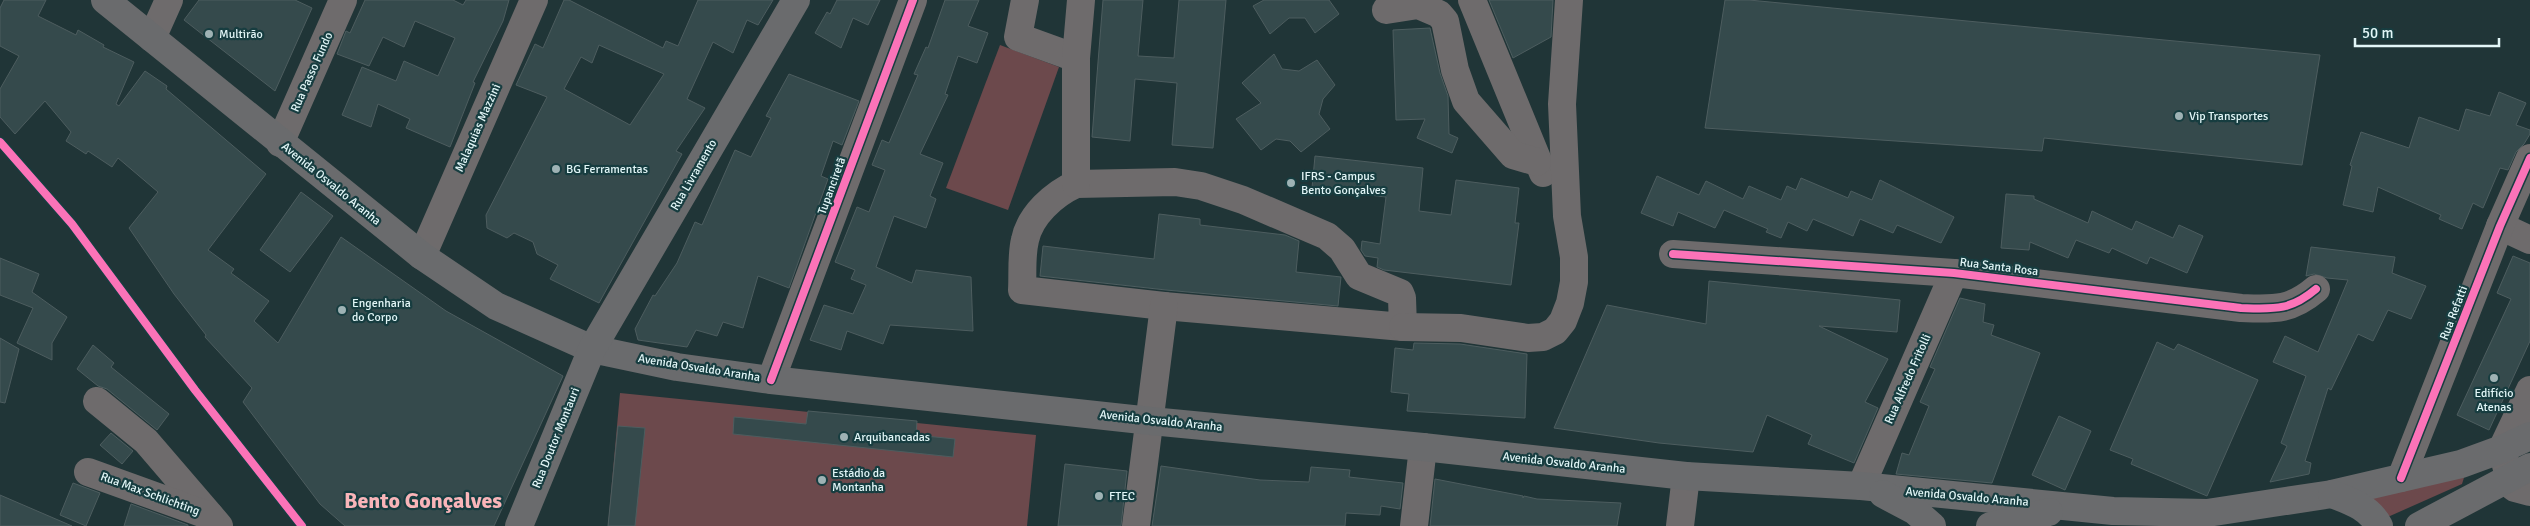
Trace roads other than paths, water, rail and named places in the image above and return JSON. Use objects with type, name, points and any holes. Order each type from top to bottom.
[{"type":"main road","name":"Avenida Osvaldo Aranha","points":[[105,0],[422,256],[496,306],[592,349],[677,367],[771,380],[1686,476],[1866,487],[2113,511],[2207,513],[2332,494],[2461,464],[2502,449],[2530,436]]},
{"type":"main road","name":"Rua Livramento","points":[[592,349],[796,0]]},
{"type":"main road","name":"Rua Doutor Montauri","points":[[520,526],[592,349]]},
{"type":"main road","points":[[2419,526],[2523,479]]},
{"type":"main road","points":[[1866,487],[1915,511],[1932,526]]},
{"type":"main road","points":[[2332,494],[2356,503],[2366,510],[2379,526]]},
{"type":"main road","points":[[1990,526],[2075,507]]},
{"type":"street","points":[[152,38],[169,0]]},
{"type":"street","name":"Rua Passo Fundo","points":[[280,143],[343,0]]},
{"type":"street","name":"Malaquias Mazzini","points":[[422,256],[534,0]]},
{"type":"street","name":"Tupanciretã","points":[[771,380],[913,0]]},
{"type":"street","points":[[1025,0],[1018,37],[1076,58]]},
{"type":"street","points":[[1076,184],[1076,58],[1081,0]]},
{"type":"street","points":[[1472,0],[1537,162],[1567,216]]},
{"type":"street","points":[[1403,328],[1400,292],[1359,276],[1342,249],[1327,236],[1243,200],[1201,186],[1175,182],[1076,184],[1049,202],[1028,230],[1024,242],[1022,290],[1164,306],[1403,328],[1461,328],[1528,338],[1544,337],[1554,331],[1563,321],[1570,303],[1574,282],[1574,258],[1567,216],[1562,104],[1569,0]]},
{"type":"street","points":[[1386,10],[1418,5],[1439,14],[1445,21],[1455,70],[1466,100],[1513,155],[1537,162]]},
{"type":"street","name":"Rua Refatti","points":[[2401,478],[2500,226],[2530,158]]},
{"type":"street","points":[[2500,226],[2530,240]]},
{"type":"street","name":"Rua Santa Rosa","points":[[1673,254],[1954,273],[2241,308],[2272,309],[2289,306],[2302,301],[2316,289]]},
{"type":"street","name":"Rua Alfredo Fritolli","points":[[1866,487],[1954,273]]},
{"type":"street","points":[[1136,526],[1151,421],[1164,306]]},
{"type":"street","points":[[2523,479],[2502,449],[2530,390]]},
{"type":"street","points":[[97,401],[146,441],[215,521]]},
{"type":"street","points":[[1414,526],[1423,447]]},
{"type":"street","name":"Rua Max Schlichting","points":[[88,472],[215,521]]},
{"type":"street","points":[[1680,526],[1686,476]]},
{"type":"place","name":"Multirão","points":[[209,34]]},
{"type":"place","name":"Vip Transportes","points":[[2179,116]]},
{"type":"place","name":"BG Ferramentas","points":[[556,169]]},
{"type":"place","name":"IFRS - Campus Bento Gonçalves","points":[[1291,183]]},
{"type":"place","name":"Engenharia do Corpo","points":[[342,310]]},
{"type":"place","name":"Edifício Atenas","points":[[2494,378]]},
{"type":"place","name":"Arquibancadas","points":[[844,437]]},
{"type":"place","name":"Estádio da Montanha","points":[[822,480]]},
{"type":"place","name":"FTEC","points":[[1099,496]]},
{"type":"district","name":"Bento Gonçalves","points":[[423,500]]}]
